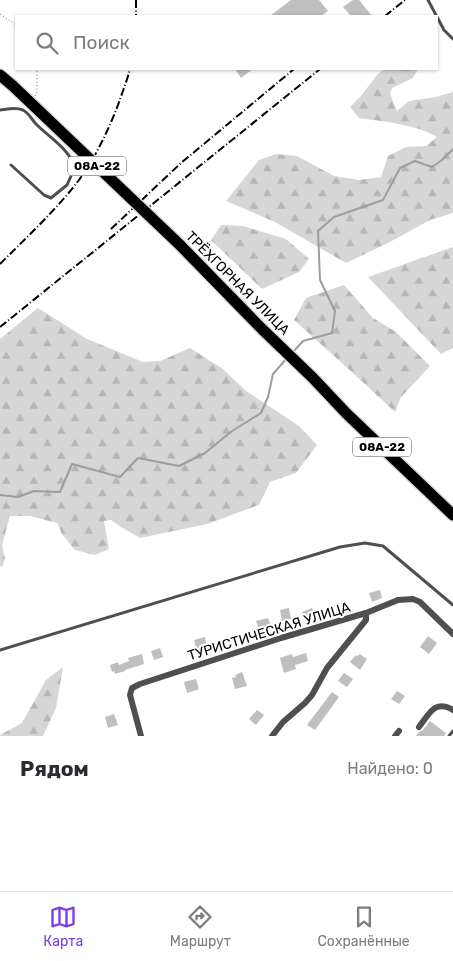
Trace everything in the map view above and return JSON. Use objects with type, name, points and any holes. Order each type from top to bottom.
[{"type":"highway","name":"ТРЁХГОРНАЯ УЛИЦА","points":[[0,75],[180,245],[262,329],[453,515]]},
{"type":"street","name":"ТУРИСТИЧЕСКАЯ УЛИЦА","points":[[141,736],[130,696],[132,688],[140,684],[281,638],[366,613],[398,600],[420,602],[453,634]]},
{"type":"street","points":[[272,736],[283,722],[312,695],[327,668],[366,620],[366,613]]},
{"type":"street","points":[[419,726],[433,709],[443,706],[453,710]]},
{"type":"lane","points":[[428,0],[436,15]]},
{"type":"lane","points":[[438,19],[444,30],[453,39]]},
{"type":"lane","points":[[0,110],[15,108],[25,111],[34,123],[62,146],[72,158],[75,167],[67,185],[51,198],[44,195],[11,165]]},
{"type":"lane","points":[[0,650],[340,547],[366,543],[383,546],[453,604]]},
{"type":"lane","points":[[449,736],[453,731]]},
{"type":"path","points":[[0,14],[15,24]]},
{"type":"path","points":[[33,99],[37,93],[37,70]]},
{"type":"green space","points":[[383,70],[417,70],[413,78],[392,88],[390,94],[397,111],[409,101],[453,92],[453,213],[430,220],[346,263],[275,222],[226,201],[259,160],[276,154],[297,156],[334,176],[359,180],[381,177],[388,156],[406,147],[426,146],[437,137],[410,126],[359,118],[350,107]]},
{"type":"green space","points":[[221,225],[243,226],[286,239],[309,259],[299,272],[262,289],[211,240]]},
{"type":"green space","points":[[453,247],[453,348],[441,354],[368,277]]},
{"type":"green space","points":[[344,285],[373,318],[396,332],[430,366],[401,397],[395,412],[294,320],[306,298]]},
{"type":"green space","points":[[38,308],[87,339],[143,362],[160,361],[190,348],[223,369],[246,391],[299,426],[317,445],[296,473],[270,482],[259,505],[207,524],[140,538],[111,520],[104,521],[109,549],[95,555],[75,550],[62,534],[57,523],[30,516],[10,516],[2,545],[5,559],[2,567],[0,566],[0,339]]},
{"type":"green space","points":[[63,667],[56,708],[43,736],[0,736],[22,723],[46,680]]},
{"type":"building","points":[[291,0],[319,0],[328,11],[322,15],[271,15]]},
{"type":"building","points":[[353,0],[359,0],[371,15],[350,15],[343,7]]},
{"type":"building","points":[[236,70],[252,70],[241,78]]},
{"type":"building","points":[[380,590],[382,598],[372,602],[369,593]]},
{"type":"building","points":[[289,608],[291,619],[282,621],[280,610]]},
{"type":"building","points":[[312,608],[315,617],[305,620],[302,612]]},
{"type":"building","points":[[268,618],[271,626],[259,629],[256,621]]},
{"type":"building","points":[[428,636],[437,643],[429,654],[420,647]]},
{"type":"building","points":[[205,637],[207,648],[197,651],[194,640]]},
{"type":"building","points":[[160,648],[163,657],[154,660],[151,651]]},
{"type":"building","points":[[306,653],[308,661],[295,665],[296,669],[284,673],[280,658],[292,654],[293,657]]},
{"type":"building","points":[[142,654],[144,664],[115,674],[114,671],[112,672],[110,665],[118,662],[119,665],[129,661],[128,658]]},
{"type":"building","points":[[360,654],[367,659],[360,670],[350,662],[356,655]]},
{"type":"building","points":[[242,672],[247,686],[235,689],[232,678]]},
{"type":"building","points":[[344,673],[353,679],[347,687],[338,681]]},
{"type":"building","points":[[196,679],[199,689],[187,693],[184,682]]},
{"type":"building","points":[[397,691],[405,696],[399,704],[391,699]]},
{"type":"building","points":[[332,692],[339,697],[315,730],[307,725]]},
{"type":"building","points":[[257,710],[264,715],[256,725],[249,719]]},
{"type":"building","points":[[114,714],[118,725],[108,728],[105,717]]},
{"type":"building","points":[[430,721],[446,733],[444,736],[416,736],[423,730]]},
{"type":"waterway","points":[[292,353],[303,341],[332,333],[335,311],[320,280],[318,231],[334,217],[383,200],[400,168],[415,161],[432,167],[453,149]]},
{"type":"waterway","points":[[0,495],[18,497],[34,491],[60,492],[72,464],[120,477],[138,458],[179,466],[205,453],[232,431],[261,413],[268,397],[273,374],[287,358]]},
{"type":"railway","points":[[136,0],[136,15]]},
{"type":"railway","points":[[386,15],[405,0]]},
{"type":"railway","points":[[0,264],[51,213],[85,172],[110,125],[130,70]]},
{"type":"railway","points":[[111,229],[181,163],[293,70]]},
{"type":"railway","points":[[0,327],[319,70]]}]
